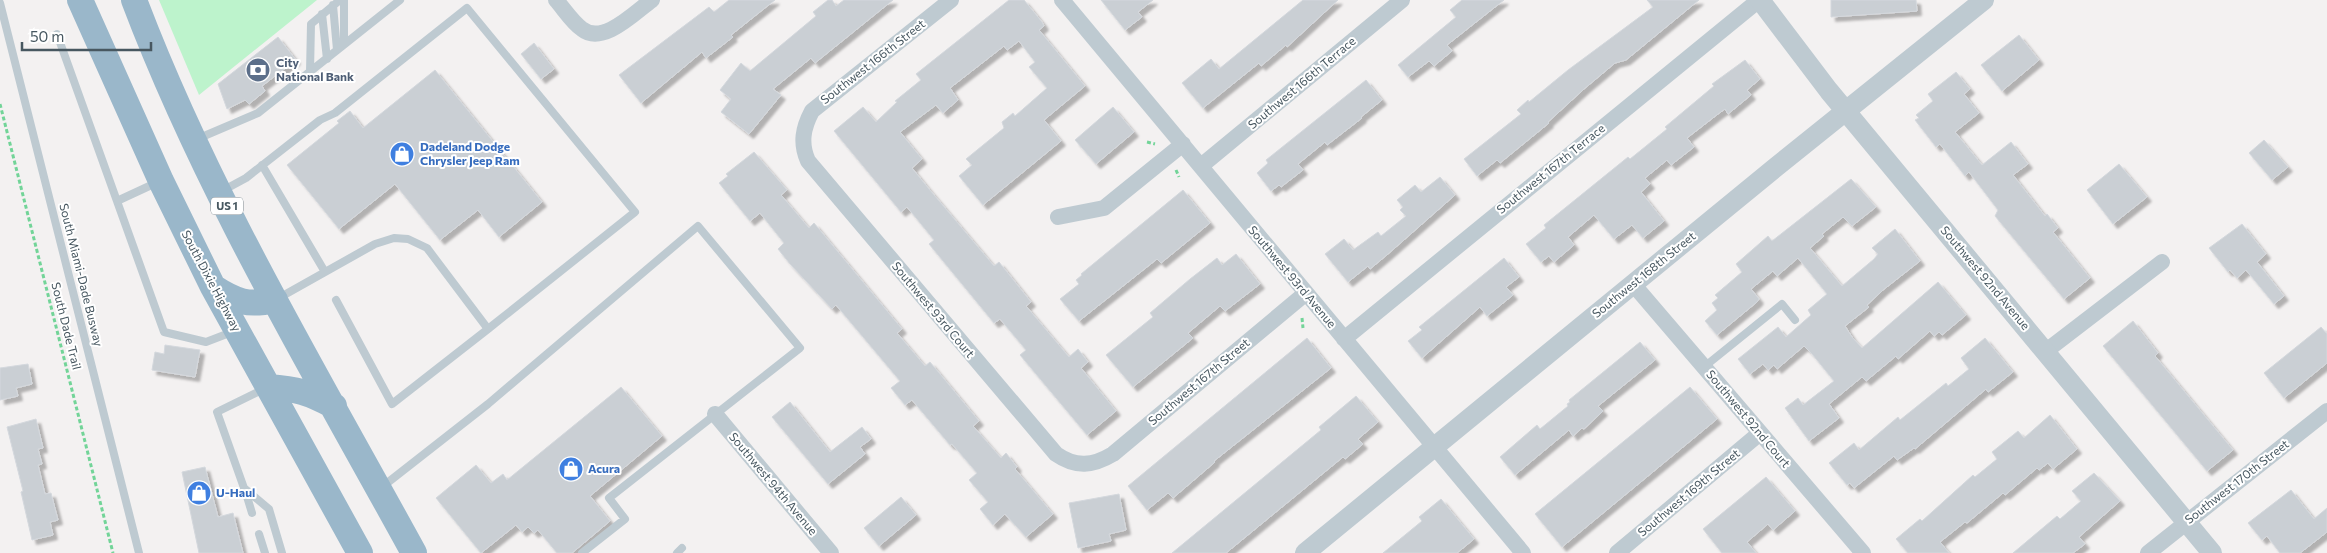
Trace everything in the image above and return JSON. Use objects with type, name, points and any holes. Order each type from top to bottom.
[{"type":"highway","name":"South Dixie Highway","points":[[80,0],[161,181],[213,287],[358,552]]},
{"type":"highway","name":"US 1","points":[[134,0],[195,140],[220,192],[276,300],[414,553]]},
{"type":"highway","points":[[213,287],[233,300],[257,304],[276,300]]},
{"type":"highway","points":[[268,387],[297,389],[312,394],[334,406]]},
{"type":"street","points":[[556,0],[583,30],[593,34],[600,34],[615,27],[652,0]]},
{"type":"street","name":"Southwest 166th Street","points":[[803,131],[812,111],[816,107],[951,0]]},
{"type":"street","name":"Southwest 93rd Avenue","points":[[1062,0],[1523,553]]},
{"type":"street","name":"Southwest 166th Terrace","points":[[1201,166],[1402,0]]},
{"type":"street","name":"Southwest 92nd Avenue","points":[[1760,0],[1846,111],[2212,553]]},
{"type":"street","name":"Southwest 167th Terrace","points":[[1344,339],[1760,0]]},
{"type":"street","name":"Southwest 168th Street","points":[[1305,553],[1434,446],[1984,0]]},
{"type":"street","name":"Southwest 93rd Court","points":[[803,131],[804,147],[808,161],[1040,437],[1064,460],[1073,463],[1089,464]]},
{"type":"street","points":[[1058,217],[1104,208],[1183,144]]},
{"type":"street","points":[[2046,352],[2162,262]]},
{"type":"street","name":"Southwest 92nd Court","points":[[1633,284],[1863,553]]},
{"type":"street","name":"Southwest 167th Street","points":[[1089,464],[1102,461],[1113,454],[1306,294]]},
{"type":"street","name":"Southwest 170th Street","points":[[2148,553],[2327,410]]},
{"type":"street","name":"Southwest 94th Avenue","points":[[716,414],[831,553]]},
{"type":"street","name":"Southwest 169th Street","points":[[1617,553],[1760,433]]},
{"type":"lane","points":[[344,0],[344,44]]},
{"type":"lane","points":[[195,140],[258,113],[400,0]]},
{"type":"lane","name":"South Miami-Dade Busway","points":[[0,3],[139,553]]},
{"type":"lane","points":[[310,72],[311,24],[336,3]]},
{"type":"lane","points":[[336,3],[337,50]]},
{"type":"lane","points":[[220,192],[246,178],[320,120],[335,113],[468,8],[635,212],[392,404],[336,300]]},
{"type":"lane","points":[[322,14],[327,59]]},
{"type":"lane","points":[[57,34],[164,332],[206,342],[237,330]]},
{"type":"lane","points":[[262,165],[325,272]]},
{"type":"lane","points":[[116,201],[161,181]]},
{"type":"lane","points":[[379,489],[488,404],[698,226],[800,348],[609,498],[624,520],[582,553]]},
{"type":"lane","points":[[276,300],[375,244],[394,238],[408,239],[426,248],[488,329]]},
{"type":"lane","points":[[1704,367],[1782,304],[1795,320]]},
{"type":"lane","points":[[252,513],[217,412],[268,387]]},
{"type":"lane","points":[[244,488],[269,509],[282,553]]},
{"type":"lane","points":[[259,534],[265,553]]},
{"type":"path","name":"South Dade Trail","points":[[0,104],[113,553]]},
{"type":"path","points":[[1147,142],[1155,144]]},
{"type":"path","points":[[1176,169],[1179,177]]},
{"type":"path","points":[[1302,318],[1303,328]]},
{"type":"green space","points":[[159,0],[317,0],[199,95]]},
{"type":"building","points":[[729,0],[775,0],[731,35],[733,37],[706,58],[702,52],[641,103],[619,75],[709,7],[714,12]]},
{"type":"building","points":[[828,0],[832,0],[836,6],[844,0],[893,0],[815,63],[811,58],[773,89],[781,95],[749,134],[721,112],[731,99],[720,90],[741,63],[750,71],[816,16],[813,12]]},
{"type":"building","points":[[1009,0],[1024,0],[1044,26],[1039,30],[1085,86],[1044,120],[1061,141],[983,205],[959,176],[972,165],[966,159],[1004,128],[1002,122],[1013,113],[1015,116],[1047,88],[1029,67],[1035,62],[1019,41],[1007,50],[1004,46],[950,88],[958,100],[943,113],[936,105],[900,132],[922,159],[912,168],[929,189],[994,266],[999,262],[1031,302],[1026,306],[1069,357],[1078,349],[1088,362],[1081,368],[1116,411],[1087,435],[1020,355],[1026,350],[1000,319],[994,323],[929,244],[934,240],[907,207],[901,212],[834,131],[863,107],[876,122],[897,102],[895,101],[921,80],[916,74]]},
{"type":"building","points":[[1101,0],[1153,0],[1138,12],[1142,17],[1125,30]]},
{"type":"building","points":[[1303,0],[1338,0],[1287,47],[1286,45],[1261,66],[1259,63],[1203,108],[1182,83],[1211,59],[1219,69]]},
{"type":"building","points":[[1462,0],[1504,0],[1447,45],[1452,51],[1434,66],[1429,61],[1408,77],[1398,65],[1456,17],[1450,10]]},
{"type":"building","points":[[1647,0],[1699,0],[1626,60],[1615,63],[1584,89],[1549,123],[1500,163],[1497,160],[1477,176],[1464,159],[1521,114],[1517,110],[1528,100],[1529,102],[1568,70],[1653,7]]},
{"type":"building","points":[[1831,0],[1916,0],[1917,11],[1831,17]]},
{"type":"building","points":[[2019,35],[2039,60],[2002,91],[1981,65]]},
{"type":"building","name":"City National Bank","points":[[278,37],[296,60],[262,86],[265,91],[249,104],[245,100],[227,109],[218,84]]},
{"type":"building","points":[[534,43],[554,69],[541,79],[521,54]]},
{"type":"building","points":[[1745,60],[1760,79],[1747,90],[1751,95],[1728,114],[1725,109],[1687,138],[1694,147],[1671,165],[1667,160],[1645,178],[1650,184],[1641,192],[1664,221],[1643,238],[1632,225],[1614,239],[1594,215],[1568,237],[1574,245],[1554,262],[1549,256],[1541,262],[1526,244],[1546,228],[1544,225],[1628,157],[1630,159],[1667,129],[1665,127],[1714,86],[1712,84]]},
{"type":"building","name":"Dadeland Dodge Chrysler Jeep Ram","points":[[435,70],[542,202],[499,237],[478,210],[440,240],[395,184],[339,229],[287,165],[339,123],[337,121],[350,111],[363,128]]},
{"type":"building","points":[[1956,72],[1970,89],[1964,94],[1979,113],[1955,132],[1982,165],[2011,142],[2028,164],[2013,175],[2045,216],[2047,214],[2058,228],[2053,232],[2090,278],[2064,299],[1995,216],[1998,210],[1969,172],[1965,176],[1940,144],[1936,147],[1915,120],[1919,118],[1916,115],[1933,101],[1928,94]]},
{"type":"building","points":[[1366,80],[1382,100],[1327,145],[1325,142],[1298,164],[1303,170],[1281,187],[1279,185],[1271,191],[1257,173],[1268,163],[1266,160]]},
{"type":"building","points":[[1113,107],[1134,132],[1096,164],[1075,140]]},
{"type":"building","points":[[2264,140],[2288,167],[2272,180],[2249,153]]},
{"type":"building","points":[[754,152],[787,190],[781,195],[809,228],[814,223],[902,329],[897,333],[925,366],[930,362],[979,421],[973,426],[1001,458],[1006,453],[1017,467],[1015,469],[1053,514],[1026,537],[1005,514],[993,525],[980,509],[988,502],[969,480],[977,473],[952,444],[950,445],[912,400],[905,405],[891,388],[900,381],[836,305],[832,309],[790,264],[778,249],[784,243],[760,213],[750,221],[719,183],[728,176],[726,174]]},
{"type":"building","points":[[2119,164],[2147,197],[2113,224],[2087,190]]},
{"type":"building","points":[[1440,177],[1455,195],[1370,269],[1368,266],[1348,282],[1325,254],[1344,239],[1353,250],[1378,232],[1381,236],[1406,216],[1400,210],[1403,207],[1397,200],[1415,185],[1421,192]]},
{"type":"building","points":[[1851,179],[1876,207],[1852,226],[1843,217],[1822,234],[1824,236],[1810,248],[1842,286],[1874,259],[1878,254],[1872,248],[1895,229],[1920,261],[1883,290],[1867,305],[1869,307],[1845,326],[1852,337],[1862,348],[1938,282],[1966,315],[1942,335],[1939,332],[1934,336],[1930,331],[1898,359],[1896,356],[1866,381],[1862,377],[1829,404],[1839,418],[1809,441],[1785,408],[1798,398],[1803,405],[1834,381],[1812,354],[1804,346],[1777,369],[1774,365],[1768,370],[1763,364],[1750,374],[1738,359],[1778,327],[1786,337],[1811,315],[1808,310],[1827,294],[1798,258],[1777,276],[1773,271],[1751,289],[1759,299],[1757,302],[1717,335],[1705,321],[1717,310],[1712,303],[1718,298],[1715,295],[1742,272],[1736,264],[1768,236],[1772,241]]},
{"type":"building","points":[[1183,190],[1210,223],[1161,263],[1157,259],[1079,321],[1060,299],[1079,284],[1076,280],[1081,274]]},
{"type":"building","points":[[2242,224],[2266,254],[2257,262],[2284,296],[2274,304],[2246,270],[2237,278],[2230,270],[2228,272],[2209,248]]},
{"type":"building","points":[[1236,254],[1260,284],[1225,311],[1220,306],[1188,333],[1193,338],[1133,387],[1106,355],[1153,317],[1150,313],[1217,258],[1222,265]]},
{"type":"building","points":[[1504,258],[1519,277],[1506,287],[1513,295],[1487,316],[1480,307],[1422,358],[1408,341],[1422,330],[1419,327]]},
{"type":"building","points":[[2133,321],[2158,353],[2155,356],[2233,450],[2207,471],[2103,346]]},
{"type":"building","points":[[2321,327],[2327,334],[2327,363],[2284,398],[2264,373]]},
{"type":"building","points":[[1307,338],[1331,368],[1214,461],[1173,498],[1168,493],[1147,510],[1128,486]]},
{"type":"building","points":[[1985,338],[2013,372],[1988,392],[1986,389],[1915,449],[1897,460],[1894,456],[1854,488],[1850,483],[1847,485],[1829,463],[1854,443],[1859,450],[1898,417],[1900,420],[1946,383],[1948,386],[1969,369],[1961,358]]},
{"type":"building","points":[[1640,342],[1655,360],[1598,406],[1603,411],[1584,429],[1582,428],[1573,436],[1569,430],[1515,475],[1500,457],[1537,425],[1540,429],[1568,406],[1569,400]]},
{"type":"building","points":[[165,345],[200,350],[195,377],[152,370],[155,352],[164,354]]},
{"type":"building","points":[[28,364],[32,384],[16,388],[18,396],[0,400],[0,368]]},
{"type":"building","name":"Acura","points":[[621,387],[662,436],[590,496],[610,521],[572,553],[557,553],[538,530],[534,533],[528,527],[522,532],[516,525],[481,553],[436,498],[476,465],[491,483],[503,474],[507,480]]},
{"type":"building","points":[[1690,387],[1717,419],[1562,547],[1535,514]]},
{"type":"building","points":[[1356,396],[1378,422],[1358,439],[1363,444],[1345,459],[1343,457],[1226,553],[1172,553],[1321,430],[1319,427]]},
{"type":"building","points":[[790,402],[830,452],[862,427],[871,439],[860,447],[865,454],[828,484],[772,417]]},
{"type":"building","points":[[2050,415],[2077,449],[2053,469],[2048,463],[2039,470],[2037,468],[2005,495],[2003,493],[1967,523],[1965,522],[1940,542],[1949,553],[1908,553],[1896,539],[1920,519],[1922,521],[1973,475],[1975,477],[1997,459],[1992,452],[2018,431],[2024,438]]},
{"type":"building","points":[[36,419],[43,448],[38,449],[42,464],[38,465],[45,494],[51,493],[58,520],[50,522],[53,535],[32,540],[21,492],[23,491],[7,427]]},
{"type":"building","name":"U-Haul","points":[[205,467],[218,517],[233,513],[243,553],[199,553],[182,472]]},
{"type":"building","points":[[2094,473],[2120,501],[2079,537],[2085,544],[2073,553],[2013,553],[2057,516],[2060,519],[2081,501],[2072,491]]},
{"type":"building","points":[[1766,477],[1795,511],[1773,530],[1768,524],[1747,542],[1756,553],[1722,553],[1703,529]]},
{"type":"building","points":[[2291,490],[2314,519],[2327,508],[2327,532],[2300,553],[2280,553],[2267,536],[2262,540],[2248,523]]},
{"type":"building","points":[[1119,494],[1126,530],[1109,534],[1111,541],[1078,548],[1069,503]]},
{"type":"building","points":[[901,497],[916,515],[879,546],[864,528]]},
{"type":"building","points":[[1441,499],[1474,539],[1457,553],[1383,553],[1422,521],[1419,517]]},
{"type":"place","name":"City National Bank","points":[[258,70]]},
{"type":"place","name":"Dadeland Dodge Chrysler Jeep Ram","points":[[402,154]]},
{"type":"place","name":"Acura","points":[[571,469]]},
{"type":"place","name":"U-Haul","points":[[199,493]]}]
